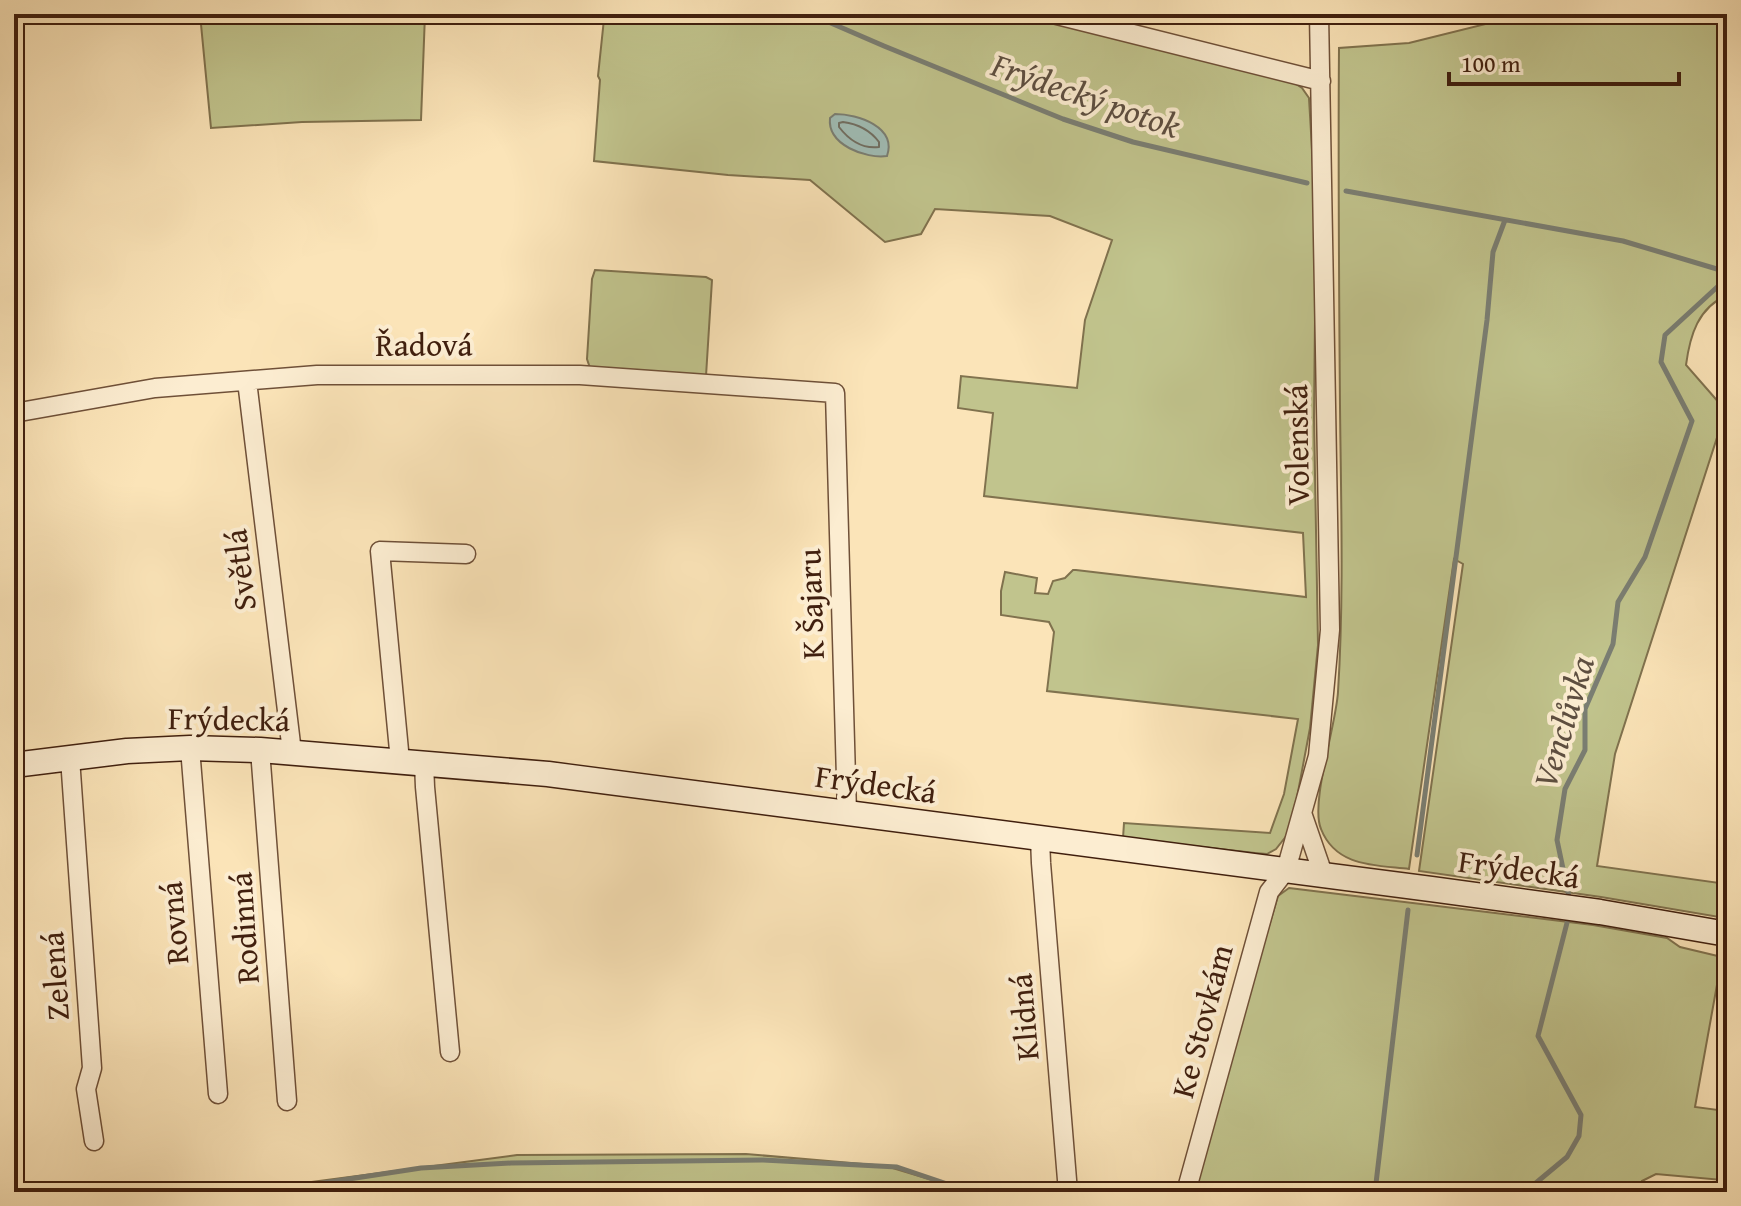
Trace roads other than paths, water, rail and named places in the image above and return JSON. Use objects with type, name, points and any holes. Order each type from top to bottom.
[{"type":"main road","name":"Frýdecká","points":[[14,765],[127,751],[190,748],[292,752],[548,774],[1323,874],[1600,912],[1727,934]]},
{"type":"street","points":[[1053,14],[1321,81]]},
{"type":"street","name":"Volenská","points":[[1286,870],[1318,756],[1330,630],[1319,14]]},
{"type":"street","name":"Řadová","points":[[14,413],[155,388],[317,375],[580,375],[835,393]]},
{"type":"street","name":"Světlá","points":[[247,381],[292,752]]},
{"type":"street","name":"K Šajaru","points":[[835,393],[847,813]]},
{"type":"street","points":[[400,761],[380,551],[466,554]]},
{"type":"street","name":"Rovná","points":[[190,748],[218,1094]]},
{"type":"street","name":"Rodinná","points":[[260,750],[287,1101]]},
{"type":"street","name":"Zelená","points":[[70,758],[92,1068],[86,1089],[94,1141]]},
{"type":"street","points":[[424,763],[450,1052]]},
{"type":"street","points":[[1302,813],[1323,874]]},
{"type":"street","name":"Klidná","points":[[1040,838],[1068,1192]]},
{"type":"street","name":"Ke Stovkám","points":[[1186,1192],[1269,892],[1286,870]]},
{"type":"water","points":[[835,114],[854,116],[881,130],[889,146],[887,156],[869,155],[841,143],[831,128],[830,118]]},
{"type":"waterway","name":"Frýdecký potok","points":[[810,14],[1063,119],[1133,142],[1307,183]]},
{"type":"waterway","name":"Frýdecký potok","points":[[1346,191],[1623,241],[1727,272]]},
{"type":"waterway","points":[[1417,855],[1487,320],[1493,252],[1505,220]]},
{"type":"waterway","name":"Venclůvka","points":[[1570,902],[1557,840],[1565,789],[1585,750],[1585,709],[1613,644],[1618,602],[1645,557],[1692,421],[1661,362],[1665,335],[1727,278]]},
{"type":"waterway","points":[[1375,1192],[1408,910]]},
{"type":"waterway","name":"Venclůvka","points":[[1525,1192],[1567,1157],[1579,1136],[1581,1115],[1538,1036],[1569,915]]},
{"type":"waterway","points":[[245,1192],[421,1168],[511,1163],[763,1160],[897,1167],[971,1192]]}]
